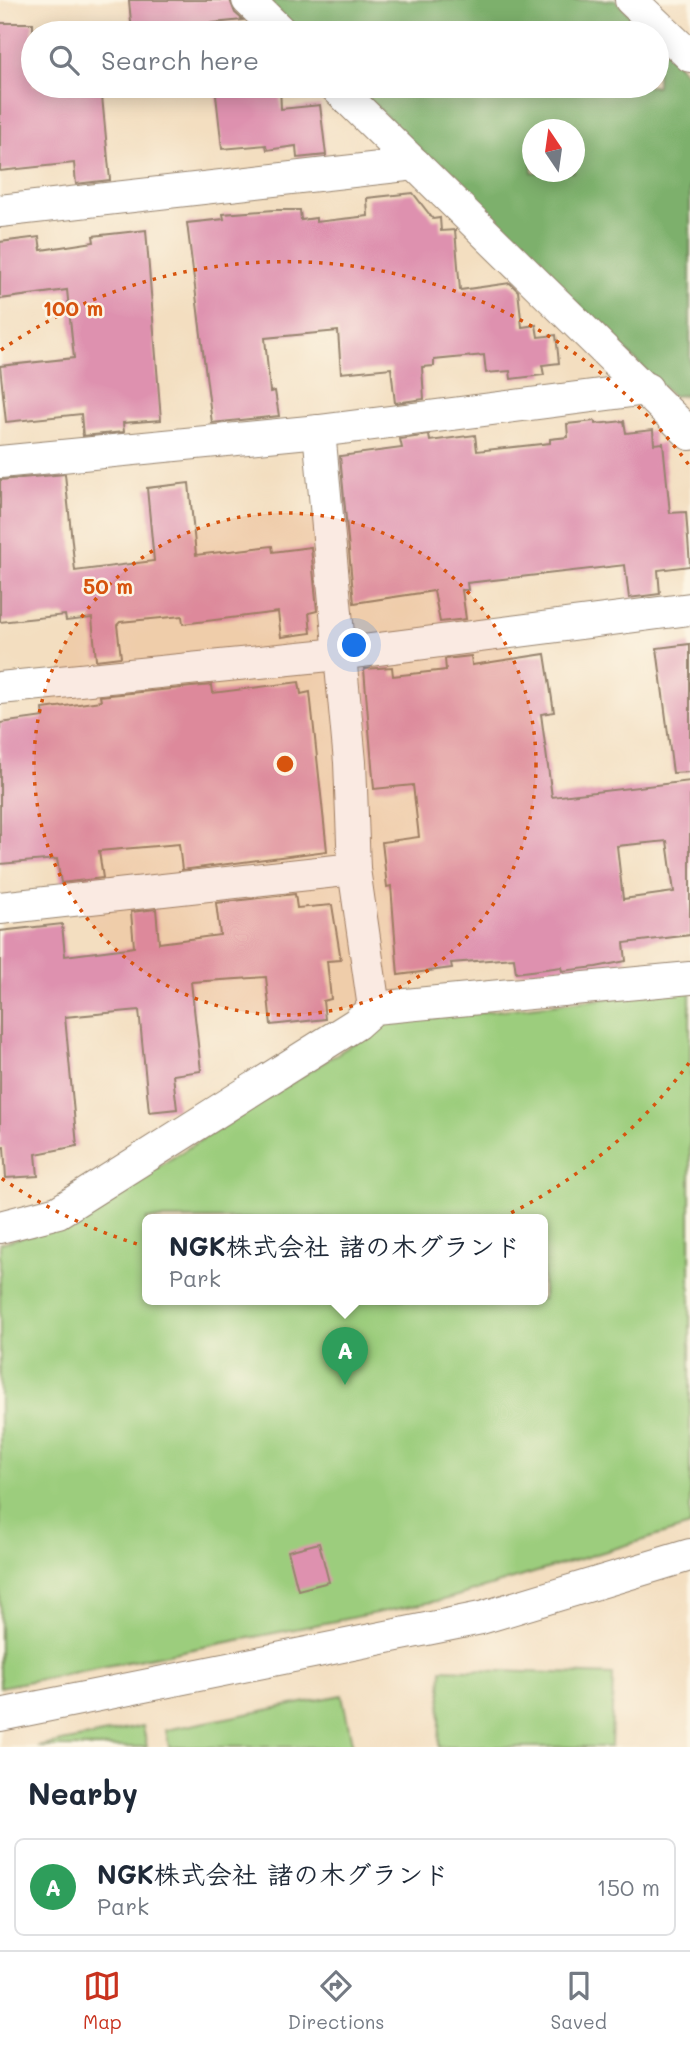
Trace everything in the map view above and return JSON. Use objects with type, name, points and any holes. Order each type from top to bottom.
[{"type":"street","points":[[248,0],[270,21]]},
{"type":"street","points":[[631,0],[653,21]]},
{"type":"street","points":[[669,36],[690,56]]},
{"type":"street","points":[[347,98],[667,399],[690,434]]},
{"type":"street","points":[[0,211],[415,164]]},
{"type":"street","points":[[0,462],[667,399]]},
{"type":"street","points":[[319,431],[350,762],[354,869],[374,1008]]},
{"type":"street","points":[[0,688],[339,654],[690,609]]},
{"type":"street","points":[[0,908],[354,869]]},
{"type":"street","points":[[0,1227],[58,1212],[356,1024],[374,1008],[690,978]]},
{"type":"street","points":[[0,1715],[481,1618],[690,1555]]},
{"type":"green space","points":[[267,0],[615,0],[637,21],[289,21]]},
{"type":"green space","points":[[669,54],[690,78],[690,395],[672,396],[367,98],[669,98]]},
{"type":"green space","points":[[690,989],[690,1526],[447,1599],[0,1687],[0,1243],[63,1227],[386,1023]]},
{"type":"green space","points":[[442,1669],[613,1675],[611,1747],[439,1747]]},
{"type":"green space","points":[[342,1695],[353,1747],[169,1747],[166,1730]]},
{"type":"green space","points":[[143,1726],[147,1747],[37,1747]]},
{"type":"building","points":[[129,0],[230,0],[235,13],[243,20],[233,21],[131,21]]},
{"type":"building","points":[[0,23],[21,23],[21,98],[102,98],[110,180],[76,184],[74,163],[0,171]]},
{"type":"building","points":[[216,98],[281,98],[281,109],[320,105],[326,155],[297,158],[296,146],[267,150],[266,145],[222,149]]},
{"type":"building","points":[[413,193],[433,219],[440,218],[441,231],[455,230],[460,290],[510,283],[518,291],[522,327],[536,325],[538,337],[556,335],[559,363],[542,365],[544,375],[511,379],[510,371],[486,373],[484,355],[434,360],[434,366],[422,367],[424,399],[395,403],[391,368],[341,373],[338,331],[265,338],[270,392],[275,391],[279,416],[212,423],[187,223],[224,219],[223,214],[274,210],[300,210],[301,220],[316,218],[316,222],[368,216],[367,198]]},
{"type":"building","points":[[146,230],[161,420],[123,423],[124,432],[83,436],[81,414],[6,422],[0,366],[74,358],[67,290],[0,299],[0,242],[39,237],[41,250],[94,242],[93,236]]},
{"type":"building","points":[[595,421],[595,424],[624,421],[626,433],[653,430],[654,444],[663,443],[670,513],[686,512],[690,566],[658,570],[660,594],[629,598],[625,565],[467,583],[468,590],[462,590],[466,619],[440,622],[434,591],[354,603],[340,456],[402,448],[400,439],[429,435],[430,441],[475,435],[477,451],[550,443],[550,439],[568,437],[567,424]]},
{"type":"building","points":[[65,474],[75,571],[154,561],[147,488],[189,483],[196,555],[272,546],[273,552],[311,547],[317,611],[309,613],[311,633],[281,637],[278,612],[183,624],[182,616],[120,622],[117,625],[121,657],[96,660],[92,618],[66,621],[65,615],[0,622],[0,480]]},
{"type":"building","points":[[690,644],[690,772],[673,773],[657,648]]},
{"type":"building","points":[[545,654],[554,712],[541,714],[552,797],[690,781],[690,935],[624,943],[626,961],[596,967],[562,971],[561,967],[516,973],[514,958],[451,963],[452,968],[398,975],[391,886],[387,887],[382,842],[419,837],[413,785],[374,789],[364,669],[392,667],[393,676],[446,670],[445,659],[471,656],[472,665]],"holes":[[[667,841],[674,892],[623,899],[617,846]]]},
{"type":"building","points":[[299,682],[301,694],[310,692],[327,851],[182,870],[179,844],[99,851],[103,878],[61,883],[57,859],[0,864],[0,723],[44,717],[43,709],[101,701],[100,696],[212,685],[213,693]]},
{"type":"building","points":[[295,894],[297,908],[332,905],[341,960],[327,961],[331,999],[323,1001],[325,1019],[271,1025],[266,977],[191,982],[201,1071],[173,1075],[177,1109],[149,1112],[139,1010],[65,1017],[77,1146],[36,1154],[38,1176],[6,1178],[4,1147],[0,1148],[0,931],[62,924],[65,956],[134,947],[131,912],[156,909],[159,943],[220,935],[216,903]]},
{"type":"building","points":[[319,1543],[329,1582],[298,1590],[288,1551]]},
{"type":"place","name":"NGK株式会社 諸の木グランド","points":[[345,1385]]}]
